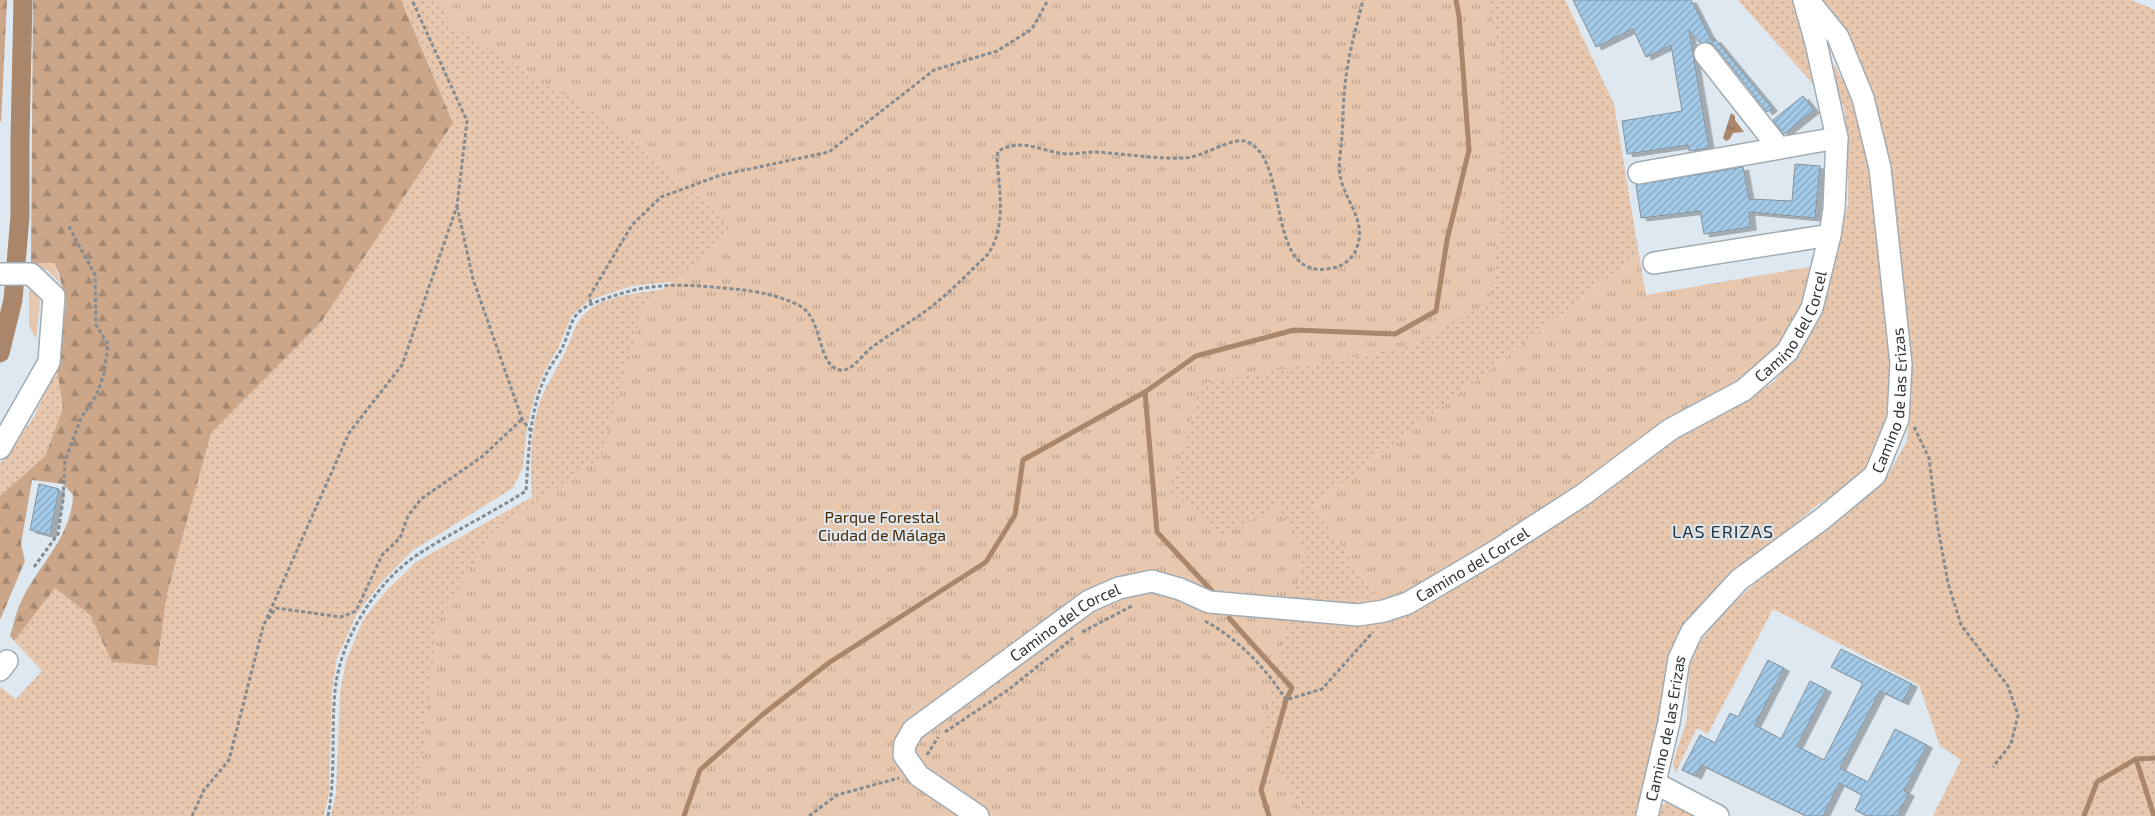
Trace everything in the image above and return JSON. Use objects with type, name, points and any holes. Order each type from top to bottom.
[{"type":"street","name":"Camino del Corcel","points":[[978,816],[919,776],[904,756],[905,744],[913,730],[1088,601],[1119,588],[1152,581],[1180,589],[1209,602],[1358,615],[1384,611],[1408,602],[1496,551],[1584,494],[1671,429],[1744,390],[1787,352],[1812,308],[1830,235],[1834,209],[1837,138],[1804,0]]},
{"type":"street","name":"Camino de las Erizas","points":[[1647,816],[1669,722],[1679,659],[1692,631],[1739,580],[1822,519],[1875,475],[1898,419],[1901,364],[1880,168],[1863,98],[1838,37],[1808,0]]},
{"type":"street","points":[[1705,54],[1779,148]]},
{"type":"street","points":[[1639,173],[1837,138]]},
{"type":"street","points":[[1654,263],[1830,235]]},
{"type":"street","points":[[0,274],[31,274],[54,296],[49,362],[0,448]]},
{"type":"street","points":[[1655,783],[1718,816]]},
{"type":"path","points":[[192,816],[204,790],[229,760],[263,627],[349,433],[402,365],[457,206],[467,121],[412,0]]},
{"type":"path","points":[[591,303],[589,297],[632,225],[661,197],[721,175],[829,152],[934,70],[996,51],[1032,29],[1048,0]]},
{"type":"path","points":[[328,816],[333,792],[335,691],[341,658],[360,616],[382,588],[414,558],[526,491],[531,430],[538,396],[546,373],[562,348],[575,317],[591,303],[635,288],[670,284],[738,289],[778,297],[802,307],[811,315],[830,366],[840,370],[848,369],[871,348],[922,314],[954,288],[988,254],[999,229],[1001,198],[998,152],[1010,145],[1031,145],[1066,154],[1095,152],[1186,158],[1204,155],[1231,142],[1247,141],[1260,151],[1271,175],[1276,206],[1291,250],[1303,265],[1320,271],[1337,267],[1352,257],[1358,246],[1360,226],[1340,175],[1345,84],[1363,0]]},
{"type":"path","points":[[457,206],[473,279],[522,419],[531,430]]},
{"type":"path","points":[[34,567],[58,534],[63,500],[65,461],[81,418],[96,396],[104,374],[108,344],[96,325],[95,275],[68,225]]},
{"type":"path","points":[[1899,394],[1929,458],[1937,523],[1948,583],[1961,625],[2008,686],[2018,715],[2011,744],[1993,767]]},
{"type":"path","points":[[263,627],[276,608],[341,617],[356,611],[382,555],[400,538],[408,516],[421,499],[483,456],[522,419]]},
{"type":"path","points":[[1081,632],[1138,603]]},
{"type":"path","points":[[356,611],[360,616]]},
{"type":"path","points":[[1204,621],[1246,651],[1274,680],[1286,700],[1322,689],[1373,632],[1384,611]]},
{"type":"path","points":[[809,816],[837,795],[916,773],[937,738],[1008,690],[1074,638]]},
{"type":"green space","points":[[0,0],[7,0],[1,122],[0,121]]},
{"type":"green space","points":[[33,0],[401,0],[453,123],[322,321],[211,433],[167,594],[157,666],[112,662],[90,615],[55,588],[14,641],[10,636],[26,592],[60,539],[71,511],[73,495],[63,484],[32,480],[21,544],[25,561],[0,620],[0,496],[45,456],[63,408],[56,364],[66,304],[59,274],[54,263],[31,264]]},
{"type":"green space","points":[[401,0],[1360,0],[738,287],[669,282],[632,286],[590,300],[572,315],[559,347],[544,372],[535,395],[527,428],[523,467],[513,488],[412,551],[379,585],[357,614],[337,658],[332,691],[329,793],[324,816],[0,816],[0,687],[16,699],[42,671],[14,641],[55,588],[90,615],[112,662],[157,666],[167,594],[211,433],[322,321],[453,123]]},
{"type":"green space","name":"Parque Forestal Ciudad de Málaga","points":[[437,0],[1487,0],[1500,49],[1499,140],[1502,215],[1490,300],[1412,346],[1201,384],[1170,492],[1222,534],[1278,507],[1305,549],[1260,736],[1305,816],[416,816],[437,624],[491,534],[601,457],[644,305],[736,229],[607,120],[452,26]]},
{"type":"green space","name":"Parque Forestal Ciudad de Málaga","points":[[1368,0],[1565,0],[1614,104],[1639,255],[1313,506],[1381,604],[1353,607],[1210,595],[961,816],[331,816],[336,792],[340,692],[346,661],[363,620],[386,591],[416,562],[532,497],[532,448],[537,410],[576,326],[582,316],[593,307],[610,299],[641,292],[670,289]]},
{"type":"green space","points":[[1738,0],[1795,0],[1798,4],[1814,85]]},
{"type":"green space","points":[[1820,0],[2131,0],[2155,10],[2155,816],[1933,816],[1961,760],[1940,746],[1919,685],[1773,609],[1708,734],[1697,728],[1675,774],[1673,763],[1687,719],[1689,668],[1698,644],[1729,607],[1771,569],[1824,526],[1867,496],[1888,475],[1907,441],[1912,391],[1909,339],[1888,164]]},
{"type":"green space","points":[[1835,65],[1854,104],[1866,148],[1890,344],[1889,413],[1871,461],[1848,486],[1816,506],[1712,594],[1677,643],[1639,816],[989,816],[1094,608],[1364,620],[1677,436],[1730,411],[1774,382],[1803,347],[1821,308],[1848,205],[1848,144],[1844,108],[1829,70]]},
{"type":"green space","points":[[1639,255],[1646,295],[1815,266],[1810,289],[1793,326],[1764,364],[1578,489],[1403,595],[1381,604],[1313,506]]},
{"type":"green space","points":[[54,263],[61,284],[47,270],[37,269],[38,264]]},
{"type":"green space","points":[[29,283],[36,285],[40,303],[36,339],[29,326]]},
{"type":"green space","points":[[56,364],[63,408],[45,456],[0,496],[0,464],[34,417]]},
{"type":"green space","points":[[1670,801],[1700,816],[1655,816],[1659,806]]},
{"type":"water","points":[[1731,113],[1735,116],[1735,120],[1744,132],[1733,133],[1730,139],[1726,141],[1723,138]]},
{"type":"building","points":[[1573,0],[1691,0],[1712,41],[1715,39],[1772,108],[1767,112],[1715,46],[1709,42],[1700,43],[1689,30],[1709,148],[1689,151],[1688,145],[1627,154],[1622,121],[1682,111],[1671,45],[1646,57],[1633,29],[1596,47]]},
{"type":"building","points":[[1803,96],[1814,110],[1784,134],[1773,120]]},
{"type":"building","points":[[1795,164],[1820,166],[1815,218],[1749,212],[1751,227],[1704,234],[1700,211],[1641,218],[1636,185],[1743,167],[1749,199],[1792,201]]},
{"type":"building","points":[[39,484],[59,489],[50,535],[30,530]]},
{"type":"building","points":[[1841,649],[1912,684],[1903,702],[1880,691],[1840,768],[1868,782],[1895,729],[1927,745],[1904,791],[1909,793],[1897,816],[1867,816],[1855,810],[1862,795],[1839,783],[1823,816],[1806,816],[1701,765],[1696,776],[1682,770],[1700,735],[1715,743],[1730,713],[1738,717],[1768,660],[1784,668],[1755,725],[1781,739],[1810,681],[1826,689],[1797,746],[1824,760],[1863,683],[1831,667]]},
{"type":"waterway","points":[[0,353],[13,300],[20,216],[23,0]]},
{"type":"waterway","points":[[684,816],[700,770],[762,715],[830,662],[986,562],[1015,515],[1023,460],[1145,392],[1196,356],[1294,330],[1395,334],[1436,311],[1447,240],[1469,150],[1459,16],[1456,0]]},
{"type":"waterway","points":[[1145,392],[1157,532],[1212,591]]},
{"type":"waterway","points":[[1229,618],[1292,688],[1286,700],[1261,790],[1269,816]]},
{"type":"waterway","points":[[2084,816],[2097,782],[2136,759],[2155,758]]},
{"type":"waterway","points":[[2136,759],[2154,816]]},
{"type":"district","name":"LAS ERIZAS","points":[[1723,532]]}]
